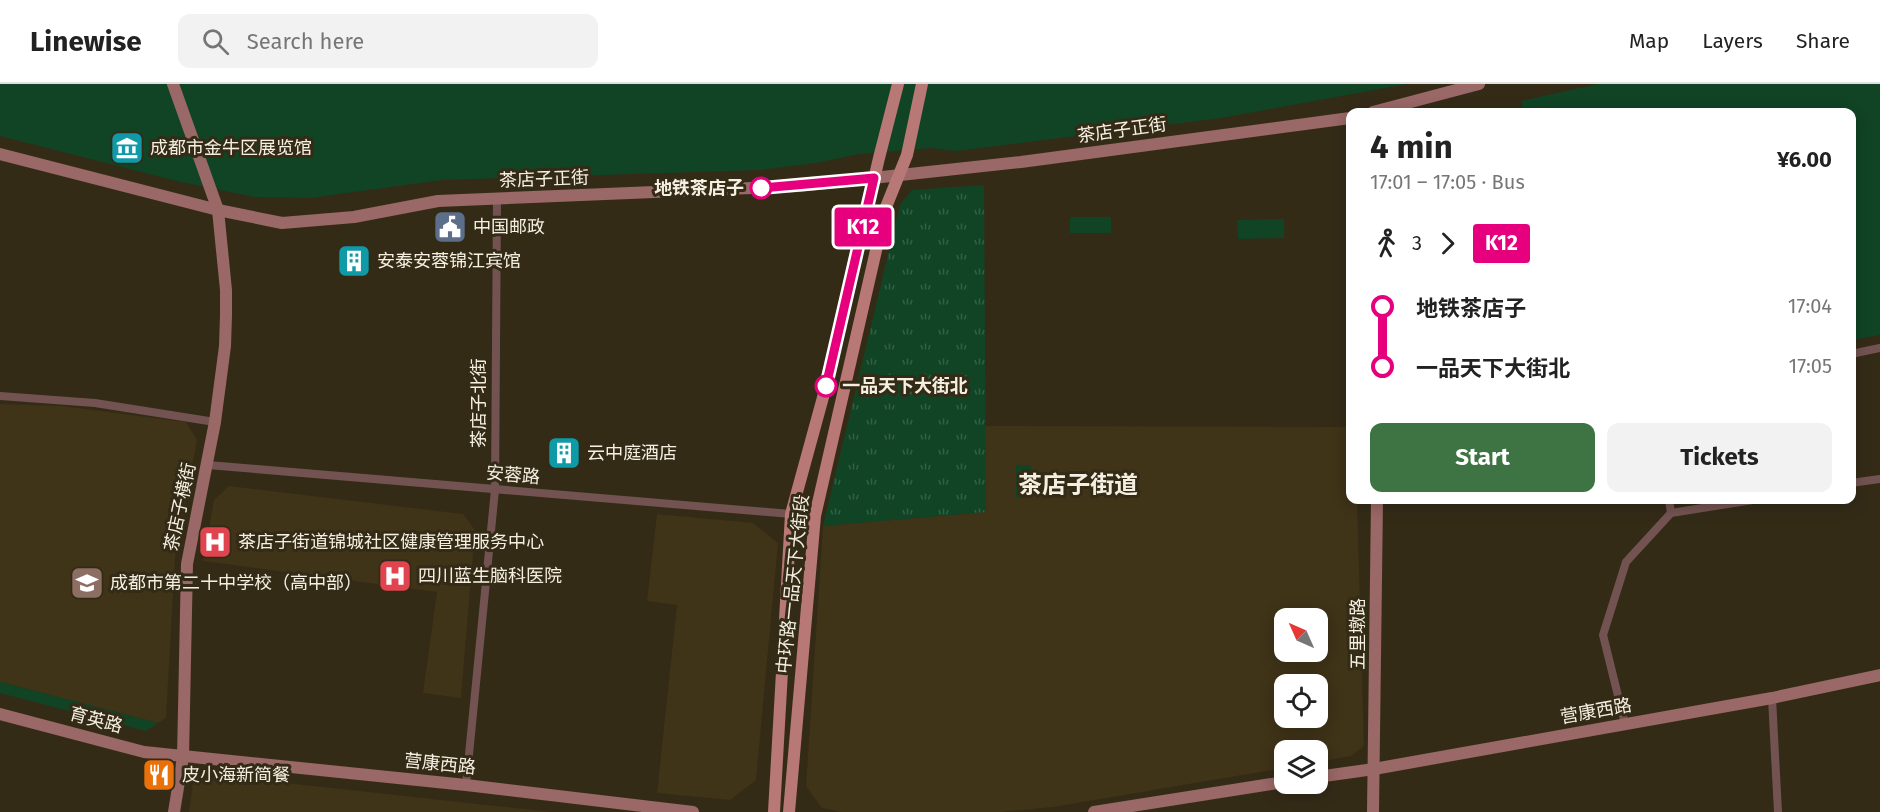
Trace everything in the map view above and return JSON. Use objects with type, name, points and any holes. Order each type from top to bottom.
[{"type":"main road","name":"中环路一品天下大街段","points":[[774,812],[791,514],[825,390],[898,84]]},
{"type":"main road","name":"中环路一品天下大街段","points":[[789,812],[815,516],[885,207],[907,155],[922,84]]},
{"type":"street","name":"茶店子横街","points":[[173,84],[218,210],[226,290],[226,315],[215,422],[187,564],[183,757],[174,812]]},
{"type":"street","points":[[1390,108],[1479,84]]},
{"type":"street","name":"茶店子正街","points":[[0,154],[218,210],[282,223],[354,217],[438,201],[788,186],[899,176],[1346,119]]},
{"type":"street","name":"茶店子北街","points":[[466,785],[495,490],[497,199]]},
{"type":"street","points":[[1856,353],[1880,348]]},
{"type":"street","points":[[0,396],[95,404],[215,422]]},
{"type":"street","name":"安蓉路","points":[[208,465],[815,516]]},
{"type":"street","points":[[1856,482],[1880,479]]},
{"type":"street","name":"五里墩路","points":[[1373,812],[1377,504]]},
{"type":"street","points":[[1670,504],[1671,513]]},
{"type":"street","points":[[1625,724],[1603,635],[1626,562],[1671,513],[1728,504]]},
{"type":"street","name":"营康西路","points":[[1328,775],[1772,698],[1880,675]]},
{"type":"street","points":[[1772,698],[1778,812]]},
{"type":"street","name":"育英路","points":[[0,714],[144,752],[183,757]]},
{"type":"street","name":"营康西路","points":[[183,757],[466,785],[693,812]]},
{"type":"street","points":[[1094,812],[1151,808],[1274,784]]},
{"type":"shaded area","name":"成都市第二十中学校（高中部）","points":[[0,404],[62,406],[186,422],[197,440],[175,558],[166,718],[158,723],[0,682]]},
{"type":"shaded area","points":[[985,426],[1346,427],[1346,504],[1357,504],[1364,746],[1351,756],[1328,760],[1328,740],[1274,740],[1274,770],[1053,807],[1000,812],[842,812],[822,808],[806,786],[823,526],[985,512]]},
{"type":"shaded area","name":"四川蓝生脑科医院","points":[[229,486],[463,514],[475,530],[461,698],[423,693],[437,592],[203,561],[214,500]]},
{"type":"shaded area","points":[[657,514],[753,523],[778,543],[756,780],[730,800],[657,793],[677,605],[647,601]]},
{"type":"shaded area","points":[[203,774],[551,812],[189,812],[193,782]]},
{"type":"green space","points":[[0,84],[1407,84],[1221,118],[956,151],[931,148],[859,154],[816,163],[761,170],[442,180],[310,198],[254,197],[177,181],[0,136]]},
{"type":"green space","points":[[1598,84],[1880,84],[1880,335],[1856,339],[1856,108],[1522,108],[1521,101]]},
{"type":"green space","points":[[984,185],[986,512],[823,526],[900,205],[912,190]]},
{"type":"green space","points":[[1070,217],[1111,217],[1111,233],[1070,233]]},
{"type":"green space","points":[[1284,219],[1284,238],[1238,239],[1237,220]]},
{"type":"green space","points":[[1016,465],[1031,465],[1031,498],[1016,498]]},
{"type":"green space","points":[[0,682],[158,723],[146,731],[0,693]]},
{"type":"bus line","name":"K12","points":[[761,188],[874,178],[826,386]]},
{"type":"place","name":"成都市金牛区展览馆","points":[[127,148]]},
{"type":"place","name":"地铁茶店子","points":[[761,188]]},
{"type":"place","name":"中国邮政","points":[[450,227]]},
{"type":"place","name":"安泰安蓉锦江宾馆","points":[[354,261]]},
{"type":"place","name":"一品天下大街北","points":[[826,386]]},
{"type":"place","name":"云中庭酒店","points":[[564,453]]},
{"type":"place","name":"茶店子街道锦城社区健康管理服务中心","points":[[215,542]]},
{"type":"place","name":"四川蓝生脑科医院","points":[[395,576]]},
{"type":"place","name":"成都市第二十中学校（高中部）","points":[[87,583]]},
{"type":"place","name":"皮小海新简餐","points":[[159,775]]},
{"type":"district","name":"茶店子街道","points":[[1078,485]]}]
